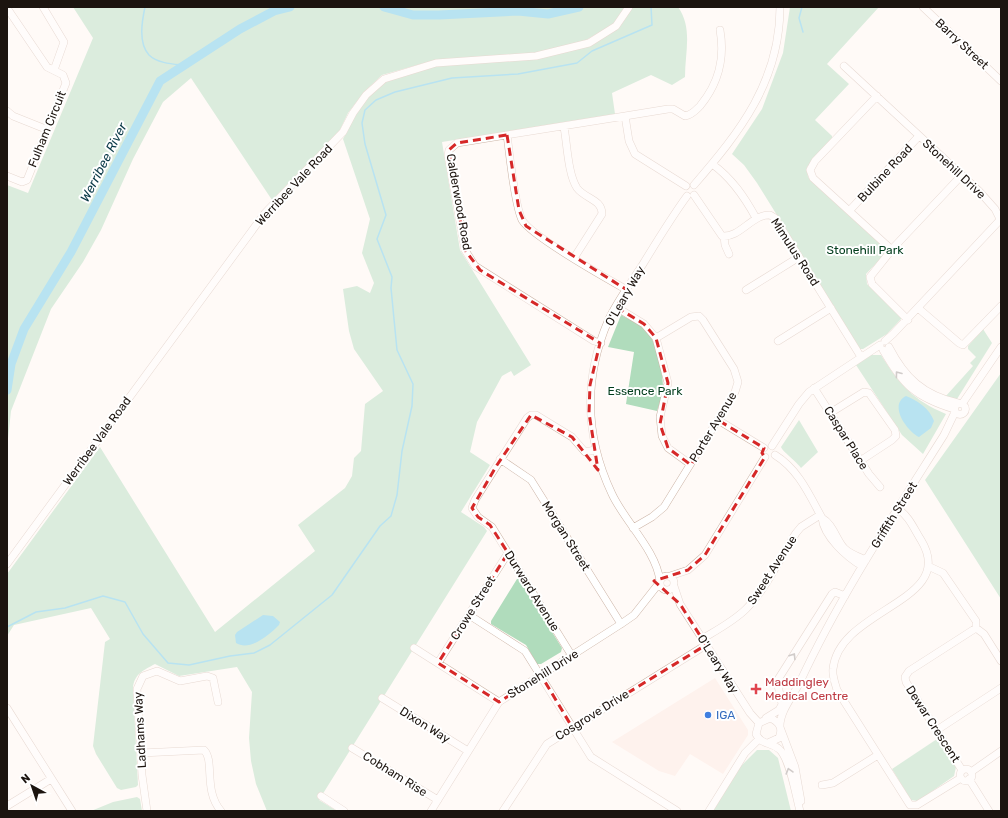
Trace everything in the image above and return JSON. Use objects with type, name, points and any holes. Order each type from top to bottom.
[{"type":"street","points":[[43,7],[64,42],[54,70]]},
{"type":"street","name":"Werribee Vale Road","points":[[7,564],[265,213],[343,132],[362,101],[384,79],[436,63],[536,56],[589,43],[616,26],[629,7]]},
{"type":"street","points":[[694,186],[754,106],[767,81],[776,52],[780,25],[780,7]]},
{"type":"street","name":"Barry Street","points":[[923,7],[1001,81]]},
{"type":"street","name":"Fulham Circuit","points":[[7,8],[44,64],[63,75],[66,83],[27,180],[22,182],[7,176]]},
{"type":"street","name":"Calderwood Road","points":[[601,343],[594,341],[474,266],[465,250],[448,155],[449,150],[457,143],[564,127],[668,109],[688,116],[693,113],[708,96],[715,84],[722,52],[720,30]]},
{"type":"street","name":"Stonehill Drive","points":[[772,446],[799,404],[814,388],[869,352],[884,346],[1001,221],[995,209],[962,175],[844,66]]},
{"type":"street","points":[[877,96],[815,161],[810,170],[813,178],[850,210],[892,250]]},
{"type":"street","points":[[7,111],[13,116],[48,130]]},
{"type":"street","points":[[625,116],[629,141],[636,154],[686,186],[690,184],[694,186]]},
{"type":"street","points":[[564,127],[573,182],[580,192],[599,204],[602,210],[602,214],[574,258]]},
{"type":"street","points":[[507,135],[522,218],[526,226],[574,258],[627,290]]},
{"type":"street","name":"Bulbine Road","points":[[850,210],[919,136]]},
{"type":"street","points":[[712,164],[730,179],[756,218]]},
{"type":"street","points":[[908,320],[872,284],[870,277],[892,250],[962,175]]},
{"type":"street","points":[[686,186],[684,192],[690,196],[718,232],[724,236],[725,245],[729,254]]},
{"type":"street","points":[[690,196],[697,190],[694,186]]},
{"type":"street","name":"O'Leary Way","points":[[652,559],[612,496],[595,450],[590,414],[590,385],[608,321],[690,196]]},
{"type":"street","name":"Mimulus Road","points":[[724,236],[731,235],[756,218],[767,214],[775,218],[862,357]]},
{"type":"street","points":[[746,290],[799,257]]},
{"type":"street","points":[[918,308],[959,344],[963,345],[1001,306]]},
{"type":"street","points":[[616,307],[644,324],[656,338],[668,383],[660,417],[662,436],[668,448],[690,464]]},
{"type":"street","points":[[778,341],[831,308]]},
{"type":"street","name":"Porter Avenue","points":[[633,528],[652,517],[664,507],[735,392],[738,382],[734,368],[704,320],[696,315],[656,338]]},
{"type":"street","points":[[884,346],[902,380],[918,395],[930,401],[959,408]]},
{"type":"street","name":"Griffith Street","points":[[780,728],[782,716],[807,666],[864,563],[944,435],[959,408],[1001,347]]},
{"type":"street","name":"Caspar Place","points":[[814,388],[860,461],[880,487]]},
{"type":"street","points":[[830,413],[864,392],[867,392],[895,430],[896,436],[892,440],[860,461]]},
{"type":"street","points":[[500,459],[527,418],[536,414],[572,437],[585,452],[595,450]]},
{"type":"street","points":[[718,420],[764,448]]},
{"type":"street","points":[[764,448],[772,446],[775,449],[775,455]]},
{"type":"street","points":[[648,596],[665,590],[670,590],[688,570],[705,555],[765,457],[763,453],[764,448]]},
{"type":"street","points":[[765,457],[772,458],[775,455]]},
{"type":"street","points":[[775,455],[788,463],[796,472],[821,516],[822,523],[838,548],[849,559],[864,563]]},
{"type":"street","name":"Durward Avenue","points":[[500,459],[475,500],[472,508],[478,518],[492,527],[572,656]]},
{"type":"street","name":"Morgan Street","points":[[500,459],[531,480],[621,624]]},
{"type":"street","points":[[896,511],[907,517],[926,549],[928,566],[924,580],[916,590],[865,623],[847,637],[838,652],[833,670],[837,690],[878,755],[908,808],[917,805],[961,778],[964,780],[969,779]]},
{"type":"street","name":"Sweet Avenue","points":[[704,642],[746,610],[755,599],[796,533],[801,527],[821,516]]},
{"type":"street","name":"Crowe Street","points":[[438,663],[508,553]]},
{"type":"street","points":[[652,559],[664,572],[674,579],[674,585],[680,604]]},
{"type":"street","points":[[652,559],[661,587],[680,604]]},
{"type":"street","points":[[928,566],[943,573],[976,621],[976,628],[984,634],[1001,661]]},
{"type":"street","points":[[660,582],[662,577],[688,570]]},
{"type":"street","name":"Stonehill Drive","points":[[431,811],[499,702],[634,615],[660,582]]},
{"type":"street","points":[[782,704],[777,681],[832,594],[834,592],[845,596]]},
{"type":"street","name":"O'Leary Way","points":[[680,604],[750,713],[759,723]]},
{"type":"street","points":[[469,615],[522,648],[541,675],[591,757],[677,811]]},
{"type":"street","name":"Dewar Crescent","points":[[962,770],[906,682],[905,677],[909,671],[976,628]]},
{"type":"street","name":"Cosgrove Drive","points":[[504,811],[543,749],[572,727],[704,642]]},
{"type":"street","points":[[414,648],[499,702]]},
{"type":"street","name":"Griffith Street","points":[[766,718],[773,715],[782,704],[807,666]]},
{"type":"street","name":"Ladhams Way","points":[[147,811],[144,799],[137,690],[143,676],[158,671],[180,681],[207,676],[212,678],[218,702]]},
{"type":"street","points":[[936,730],[1001,688]]},
{"type":"street","name":"Dixon Way","points":[[382,698],[468,751]]},
{"type":"street","points":[[7,708],[72,811]]},
{"type":"street","points":[[766,718],[774,720],[780,728],[796,767],[800,786],[801,811],[786,761],[779,748],[759,739],[756,730],[759,723],[766,718]]},
{"type":"street","points":[[768,743],[772,743],[779,738],[780,728]]},
{"type":"street","points":[[709,811],[745,753],[759,739]]},
{"type":"street","name":"Cobham Rise","points":[[352,748],[438,800]]},
{"type":"street","points":[[141,753],[204,750],[208,756],[212,799],[221,811]]},
{"type":"street","points":[[971,772],[1001,751]]},
{"type":"street","points":[[822,785],[833,783],[878,755]]},
{"type":"street","points":[[961,778],[960,774],[962,770],[966,769],[971,772]]},
{"type":"street","points":[[969,779],[972,776],[971,772]]},
{"type":"street","points":[[7,806],[51,779]]},
{"type":"street","points":[[969,779],[989,811]]},
{"type":"street","points":[[321,796],[344,811]]},
{"type":"highlighted area","points":[[507,135],[519,210],[526,226],[627,290],[616,307],[644,324],[656,338],[668,383],[660,424],[668,448],[691,465],[718,420],[764,448],[762,453],[765,457],[705,555],[688,570],[654,581],[680,604],[706,645],[572,727],[541,675],[499,702],[438,663],[508,553],[490,525],[478,517],[472,508],[497,465],[531,415],[572,437],[598,470],[589,413],[590,385],[600,343],[480,270],[465,250],[449,150],[457,143]]},
{"type":"shaded area","points":[[715,678],[748,730],[748,735],[723,774],[690,754],[675,776],[659,771],[612,742]]},
{"type":"green space","points":[[73,7],[625,7],[614,24],[586,40],[535,53],[435,60],[382,75],[364,92],[348,113],[339,132],[272,200],[191,78],[163,102],[133,159],[101,230],[83,262],[51,309],[11,411],[7,448],[7,185],[28,193],[93,38]]},
{"type":"green space","points":[[632,7],[678,7],[683,15],[687,32],[685,77],[672,85],[651,75],[612,93],[615,114],[442,142],[460,250],[531,365],[514,376],[511,371],[502,376],[477,422],[470,452],[490,465],[461,512],[484,527],[487,531],[319,800],[337,811],[267,811],[256,784],[251,761],[249,738],[252,692],[237,667],[179,676],[155,664],[140,673],[135,679],[133,688],[138,785],[136,787],[121,790],[117,788],[96,754],[93,746],[105,642],[110,639],[91,608],[14,625],[7,636],[7,574],[100,447],[215,632],[315,551],[298,525],[345,488],[352,476],[354,458],[361,451],[365,404],[383,391],[354,349],[349,331],[343,289],[357,286],[370,293],[374,283],[362,253],[370,219],[343,139],[354,118],[368,97],[385,81],[437,65],[589,46]]},
{"type":"green space","name":"Stonehill Park","points":[[790,7],[879,7],[827,64],[849,84],[815,120],[832,136],[832,139],[807,167],[808,177],[886,249],[886,253],[866,274],[867,284],[901,316],[901,319],[887,334],[863,349],[860,349],[757,183],[744,165],[732,154],[762,109],[783,53]]},
{"type":"green space","name":"Essence Park","points":[[621,315],[645,329],[653,340],[661,367],[663,384],[663,393],[657,411],[626,404],[634,352],[608,347]]},
{"type":"green space","points":[[983,329],[992,343],[957,399],[945,397],[973,366],[970,363],[976,357],[968,349],[968,346]]},
{"type":"green space","points":[[871,355],[881,355],[901,383],[908,390],[925,403],[946,414],[923,454],[902,435],[856,365]]},
{"type":"green space","points":[[1001,373],[1001,599],[925,480]]},
{"type":"green space","points":[[799,420],[818,452],[801,468],[781,447]]},
{"type":"green space","points":[[517,579],[519,579],[562,648],[561,652],[541,664],[537,664],[526,645],[491,624],[491,621]]},
{"type":"green space","points":[[937,739],[956,767],[954,776],[918,801],[911,800],[892,769]]},
{"type":"green space","points":[[757,750],[769,750],[778,758],[791,811],[713,811],[741,766]]},
{"type":"green space","points":[[137,797],[140,799],[142,811],[91,811],[113,802]]},
{"type":"water","points":[[906,396],[923,406],[934,421],[931,428],[919,437],[909,429],[901,418],[899,405],[901,400]]},
{"type":"water","points":[[263,615],[273,616],[280,622],[279,625],[265,637],[253,644],[241,645],[236,643],[235,635],[237,632]]},
{"type":"waterway","points":[[145,7],[142,38],[143,44],[149,55],[152,58],[165,63],[182,65]]},
{"type":"waterway","name":"Werribee River","points":[[7,390],[11,364],[24,329],[71,252],[160,81],[240,29],[274,11],[290,7]]},
{"type":"waterway","name":"Werribee River","points":[[384,7],[413,15],[518,11],[548,14],[579,7]]},
{"type":"waterway","points":[[7,627],[36,612],[65,608],[103,596],[125,602],[143,634],[168,663],[189,665],[230,656],[254,653],[270,645],[332,595],[380,526],[391,516],[397,495],[402,451],[412,406],[413,384],[397,350],[391,288],[392,277],[377,239],[386,215],[365,144],[362,123],[365,110],[376,100],[395,92],[452,78],[518,74],[577,63],[592,51],[652,25],[651,7]]},
{"type":"waterway","points":[[802,7],[799,18],[803,32]]},
{"type":"place","name":"Maddingley Medical Centre","points":[[756,689]]},
{"type":"place","name":"IGA","points":[[708,715]]}]
